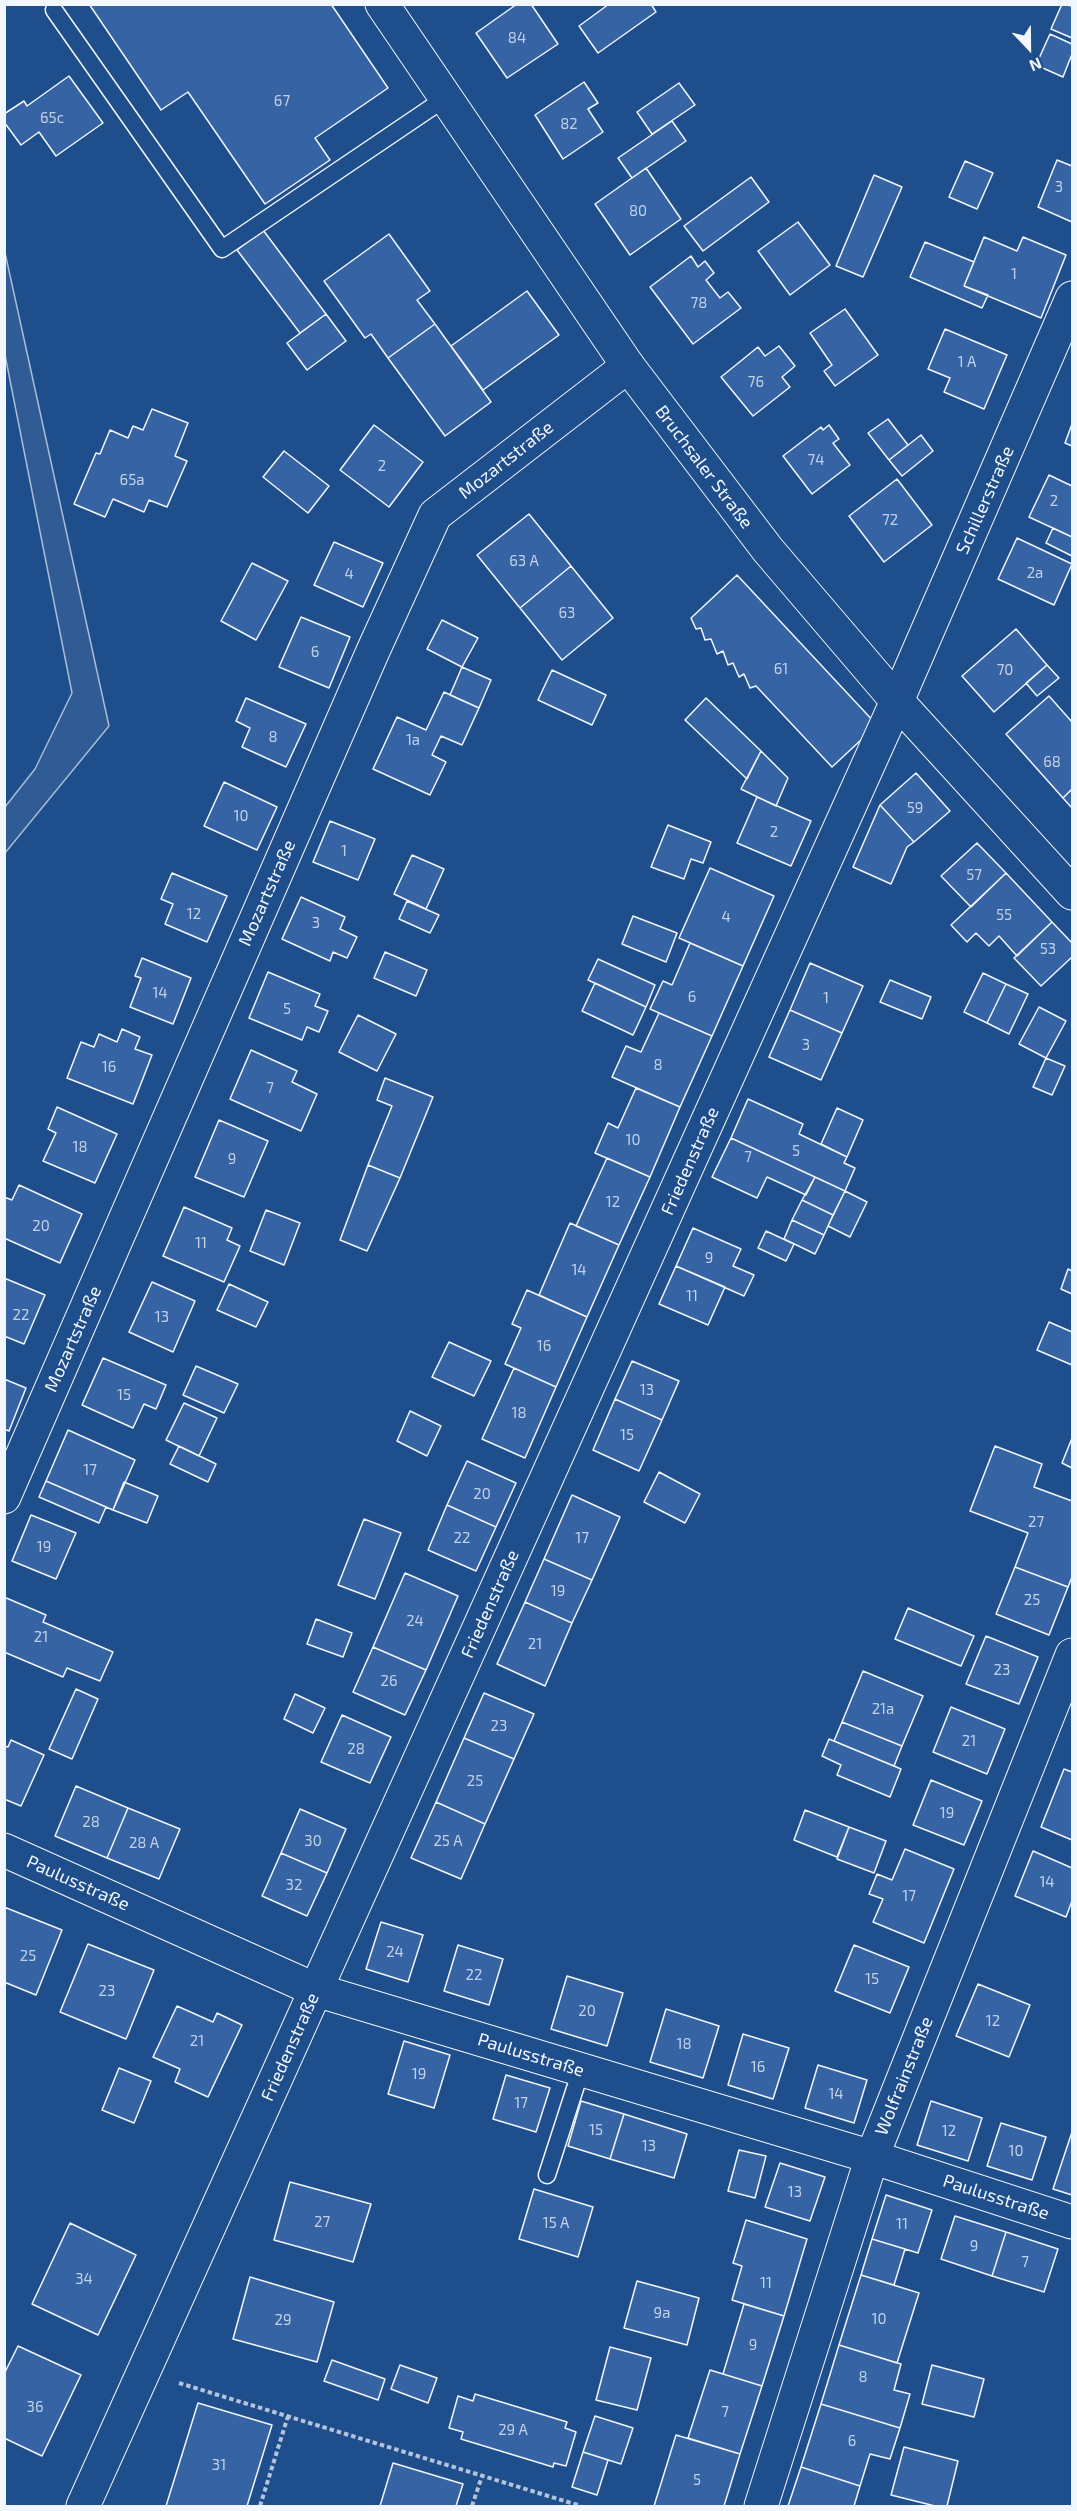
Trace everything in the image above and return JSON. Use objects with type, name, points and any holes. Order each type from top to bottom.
[{"type":"street","name":"Bruchsaler Straße","points":[[382,4],[444,99],[628,366],[768,550],[897,701],[1072,893]]},
{"type":"street","name":"Schillerstraße","points":[[897,701],[1072,298]]},
{"type":"street","name":"Mozartstraße","points":[[4,1497],[373,651],[435,515],[628,366]]},
{"type":"street","name":"Friedenstraße","points":[[82,2506],[897,701]]},
{"type":"street","name":"Wolfrainstraße","points":[[760,2506],[872,2157],[1072,1655]]},
{"type":"street","name":"Paulusstraße","points":[[4,1850],[316,1990],[872,2157],[1072,2222]]},
{"type":"lane","points":[[54,10],[222,249],[444,99]]},
{"type":"lane","points":[[547,2175],[581,2070]]},
{"type":"path","points":[[143,2372],[581,2506]]},
{"type":"path","points":[[260,2506],[288,2416]]},
{"type":"path","points":[[472,2506],[482,2476]]},
{"type":"shaded area","points":[[4,248],[109,726],[5,853],[5,807],[35,769],[72,693],[5,355]]},
{"type":"building","points":[[89,4],[331,4],[388,88],[315,138],[330,160],[265,204],[188,92],[161,110]]},
{"type":"building","points":[[517,4],[531,4],[558,44],[507,78],[476,33]]},
{"type":"building","points":[[609,4],[651,4],[656,12],[598,53],[579,26]]},
{"type":"building","points":[[1062,4],[1072,6],[1072,38],[1051,29]]},
{"type":"building","points":[[1050,34],[1072,44],[1072,54],[1063,77],[1036,65]]},
{"type":"building","points":[[69,76],[103,123],[56,156],[39,132],[21,145],[4,122],[4,114],[24,101],[27,106]]},
{"type":"building","points":[[584,82],[598,103],[588,109],[603,132],[563,159],[535,115]]},
{"type":"building","points":[[679,83],[695,105],[652,134],[637,112]]},
{"type":"building","points":[[672,121],[686,141],[632,178],[618,158]]},
{"type":"building","points":[[1057,160],[1072,166],[1072,222],[1038,207]]},
{"type":"building","points":[[965,161],[993,173],[977,209],[949,197]]},
{"type":"building","points":[[646,168],[681,219],[630,255],[595,204]]},
{"type":"building","points":[[874,175],[902,187],[863,277],[836,266]]},
{"type":"building","points":[[751,177],[769,202],[703,251],[684,226]]},
{"type":"building","points":[[798,222],[830,265],[790,295],[758,251]]},
{"type":"building","points":[[263,230],[326,314],[300,333],[237,250]]},
{"type":"building","points":[[389,234],[430,291],[417,300],[435,324],[388,358],[371,334],[365,338],[324,281]]},
{"type":"building","points":[[984,237],[1017,251],[1023,237],[1066,255],[1041,318],[964,286]]},
{"type":"building","points":[[925,242],[974,262],[964,286],[988,295],[982,308],[910,277]]},
{"type":"building","points":[[691,256],[698,267],[705,261],[714,273],[706,280],[720,298],[728,292],[741,308],[693,344],[650,287]]},
{"type":"building","points":[[527,291],[559,335],[483,390],[451,346]]},
{"type":"building","points":[[845,309],[878,355],[835,386],[824,371],[832,365],[810,333]]},
{"type":"building","points":[[326,314],[346,341],[307,370],[287,343]]},
{"type":"building","points":[[435,324],[491,402],[445,436],[388,358]]},
{"type":"building","points":[[945,329],[1007,355],[984,409],[944,392],[950,378],[928,369]]},
{"type":"building","points":[[779,346],[795,366],[782,377],[790,387],[753,416],[721,377],[758,347],[765,356]]},
{"type":"building","points":[[152,409],[188,423],[175,456],[187,461],[167,507],[149,500],[144,512],[113,499],[105,517],[74,504],[96,453],[100,454],[110,430],[128,438],[133,426],[143,430]]},
{"type":"building","points":[[888,419],[908,445],[889,460],[868,433]]},
{"type":"building","points":[[1072,424],[1072,446],[1065,443]]},
{"type":"building","points":[[374,425],[423,462],[389,507],[340,470]]},
{"type":"building","points":[[829,425],[839,439],[833,443],[850,465],[812,494],[783,456],[821,427],[823,430]]},
{"type":"building","points":[[921,435],[933,451],[902,476],[889,460]]},
{"type":"building","points":[[284,451],[329,486],[308,513],[263,477]]},
{"type":"building","points":[[1049,475],[1072,486],[1072,537],[1029,517]]},
{"type":"building","points":[[897,479],[932,525],[884,562],[849,516]]},
{"type":"building","points":[[529,514],[571,566],[520,608],[477,555]]},
{"type":"building","points":[[1053,528],[1072,537],[1072,556],[1046,543]]},
{"type":"building","points":[[1017,538],[1072,564],[1054,605],[998,579]]},
{"type":"building","points":[[334,542],[383,563],[363,607],[314,585]]},
{"type":"building","points":[[252,563],[288,581],[256,640],[221,621]]},
{"type":"building","points":[[571,566],[613,618],[562,660],[520,608]]},
{"type":"building","points":[[737,575],[877,725],[832,767],[756,686],[750,688],[744,674],[739,677],[733,663],[728,665],[723,651],[717,654],[711,639],[705,640],[701,628],[696,629],[691,618]]},
{"type":"building","points":[[301,617],[350,637],[329,688],[279,667]]},
{"type":"building","points":[[442,620],[478,638],[462,667],[427,649]]},
{"type":"building","points":[[1016,629],[1047,665],[994,712],[962,676]]},
{"type":"building","points":[[1047,665],[1059,678],[1037,696],[1026,683]]},
{"type":"building","points":[[462,667],[491,680],[479,708],[450,695]]},
{"type":"building","points":[[552,670],[606,695],[592,725],[538,700]]},
{"type":"building","points":[[444,692],[479,708],[462,745],[441,736],[432,755],[446,762],[430,795],[373,769],[397,717],[426,730]]},
{"type":"building","points":[[1049,696],[1072,722],[1072,789],[1063,798],[1006,734]]},
{"type":"building","points":[[246,698],[306,724],[286,767],[242,747],[250,728],[236,721]]},
{"type":"building","points":[[706,698],[761,751],[747,779],[685,720]]},
{"type":"building","points":[[761,751],[788,778],[776,806],[741,789]]},
{"type":"building","points":[[916,773],[950,811],[914,842],[880,805]]},
{"type":"building","points":[[224,782],[277,807],[257,850],[204,826]]},
{"type":"building","points":[[1072,789],[1072,808],[1063,798]]},
{"type":"building","points":[[757,797],[811,821],[791,866],[737,843]]},
{"type":"building","points":[[880,805],[914,842],[907,847],[891,884],[853,867]]},
{"type":"building","points":[[330,821],[375,839],[358,880],[313,862]]},
{"type":"building","points":[[668,825],[711,842],[703,863],[691,859],[684,879],[651,867]]},
{"type":"building","points":[[977,843],[1006,873],[971,907],[941,876]]},
{"type":"building","points":[[412,855],[444,869],[426,909],[394,894]]},
{"type":"building","points":[[710,868],[774,896],[743,966],[679,938]]},
{"type":"building","points":[[172,873],[227,896],[207,942],[165,924],[173,904],[161,899]]},
{"type":"building","points":[[1006,873],[1052,922],[1017,956],[999,936],[989,946],[976,933],[967,942],[951,925]]},
{"type":"building","points":[[301,897],[345,917],[340,929],[357,937],[347,958],[333,952],[330,961],[282,939]]},
{"type":"building","points":[[407,901],[439,915],[430,933],[399,919]]},
{"type":"building","points":[[633,916],[677,933],[666,962],[622,944]]},
{"type":"building","points":[[1052,922],[1072,943],[1072,957],[1041,986],[1014,958]]},
{"type":"building","points":[[690,943],[743,966],[712,1036],[650,1009],[663,981],[672,985]]},
{"type":"building","points":[[385,952],[427,970],[416,996],[374,978]]},
{"type":"building","points":[[142,958],[191,978],[173,1024],[130,1007],[141,978],[135,976]]},
{"type":"building","points":[[598,959],[655,985],[646,1007],[588,980]]},
{"type":"building","points":[[810,963],[863,986],[842,1033],[790,1010]]},
{"type":"building","points":[[268,972],[320,994],[315,1006],[328,1011],[319,1032],[307,1027],[302,1040],[249,1018]]},
{"type":"building","points":[[983,973],[1006,984],[987,1023],[964,1012]]},
{"type":"building","points":[[890,980],[931,997],[922,1019],[880,1002]]},
{"type":"building","points":[[595,983],[646,1007],[633,1035],[582,1011]]},
{"type":"building","points":[[1006,984],[1028,994],[1009,1034],[987,1023]]},
{"type":"building","points":[[1039,1007],[1066,1021],[1046,1058],[1019,1044]]},
{"type":"building","points":[[790,1010],[842,1033],[821,1080],[769,1057]]},
{"type":"building","points":[[659,1013],[712,1036],[680,1107],[612,1077],[626,1046],[641,1052]]},
{"type":"building","points":[[358,1015],[396,1034],[377,1071],[339,1052]]},
{"type":"building","points":[[122,1029],[140,1037],[135,1049],[152,1055],[133,1104],[67,1078],[81,1042],[94,1047],[99,1034],[117,1042]]},
{"type":"building","points":[[251,1050],[297,1071],[292,1082],[317,1094],[301,1131],[230,1099]]},
{"type":"building","points":[[1046,1058],[1065,1066],[1052,1095],[1033,1087]]},
{"type":"building","points":[[385,1078],[433,1097],[400,1178],[368,1165],[392,1106],[377,1100]]},
{"type":"building","points":[[636,1088],[680,1107],[650,1177],[595,1153],[608,1123],[618,1128]]},
{"type":"building","points":[[748,1099],[803,1124],[799,1134],[847,1157],[844,1163],[855,1168],[845,1191],[731,1138]]},
{"type":"building","points":[[57,1107],[117,1134],[95,1183],[43,1161],[56,1133],[48,1129]]},
{"type":"building","points":[[837,1108],[863,1120],[847,1157],[821,1144]]},
{"type":"building","points":[[219,1120],[268,1141],[244,1197],[195,1177]]},
{"type":"building","points":[[731,1138],[815,1177],[806,1195],[767,1177],[757,1198],[712,1177]]},
{"type":"building","points":[[607,1158],[650,1177],[619,1245],[576,1226]]},
{"type":"building","points":[[368,1165],[400,1178],[367,1251],[340,1240]]},
{"type":"building","points":[[815,1177],[845,1191],[833,1215],[802,1200]]},
{"type":"building","points":[[19,1185],[82,1214],[60,1263],[4,1238],[4,1197],[12,1200]]},
{"type":"building","points":[[845,1191],[867,1202],[850,1237],[828,1226]]},
{"type":"building","points":[[802,1200],[833,1215],[824,1235],[792,1220]]},
{"type":"building","points":[[184,1207],[232,1228],[227,1240],[240,1246],[224,1282],[163,1256]]},
{"type":"building","points":[[266,1210],[300,1223],[284,1265],[250,1251]]},
{"type":"building","points":[[792,1220],[824,1235],[815,1254],[784,1239]]},
{"type":"building","points":[[570,1223],[619,1245],[587,1317],[539,1295]]},
{"type":"building","points":[[693,1228],[741,1249],[733,1266],[754,1275],[744,1296],[676,1266]]},
{"type":"building","points":[[766,1231],[794,1244],[786,1261],[758,1248]]},
{"type":"building","points":[[676,1266],[725,1287],[708,1325],[659,1304]]},
{"type":"building","points":[[1068,1269],[1072,1271],[1072,1294],[1061,1289]]},
{"type":"building","points":[[4,1278],[45,1295],[24,1344],[4,1336]]},
{"type":"building","points":[[152,1282],[195,1301],[173,1352],[129,1332]]},
{"type":"building","points":[[229,1284],[268,1302],[256,1327],[217,1310]]},
{"type":"building","points":[[527,1290],[587,1317],[556,1387],[505,1364],[521,1328],[512,1324]]},
{"type":"building","points":[[1049,1322],[1072,1332],[1072,1365],[1037,1350]]},
{"type":"building","points":[[449,1342],[491,1361],[474,1396],[432,1377]]},
{"type":"building","points":[[103,1358],[166,1385],[156,1409],[144,1404],[133,1428],[82,1405]]},
{"type":"building","points":[[632,1361],[679,1381],[662,1420],[615,1399]]},
{"type":"building","points":[[196,1366],[238,1384],[224,1413],[183,1395]]},
{"type":"building","points":[[514,1368],[556,1387],[525,1458],[482,1439]]},
{"type":"building","points":[[4,1379],[26,1388],[9,1431],[4,1429]]},
{"type":"building","points":[[615,1399],[662,1420],[639,1471],[593,1450]]},
{"type":"building","points":[[184,1403],[217,1418],[199,1456],[166,1440]]},
{"type":"building","points":[[410,1411],[441,1426],[427,1456],[397,1441]]},
{"type":"building","points":[[68,1430],[135,1460],[113,1510],[46,1481]]},
{"type":"building","points":[[1072,1438],[1072,1468],[1062,1463]]},
{"type":"building","points":[[179,1446],[216,1464],[208,1482],[170,1464]]},
{"type":"building","points":[[995,1446],[1042,1464],[1034,1487],[1072,1501],[1072,1577],[1068,1587],[1015,1567],[1028,1533],[970,1511]]},
{"type":"building","points":[[467,1461],[516,1483],[496,1527],[447,1505]]},
{"type":"building","points":[[659,1472],[700,1494],[685,1523],[644,1502]]},
{"type":"building","points":[[46,1481],[106,1507],[99,1523],[39,1497]]},
{"type":"building","points":[[124,1482],[158,1496],[147,1523],[113,1510]]},
{"type":"building","points":[[572,1495],[620,1517],[592,1580],[544,1559]]},
{"type":"building","points":[[447,1505],[496,1527],[476,1571],[428,1550]]},
{"type":"building","points":[[31,1515],[76,1533],[56,1579],[12,1561]]},
{"type":"building","points":[[364,1519],[401,1533],[375,1599],[338,1585]]},
{"type":"building","points":[[544,1559],[592,1580],[572,1623],[525,1602]]},
{"type":"building","points":[[1015,1567],[1068,1587],[1049,1635],[996,1614]]},
{"type":"building","points":[[405,1573],[458,1596],[426,1670],[373,1647]]},
{"type":"building","points":[[4,1597],[46,1615],[43,1622],[113,1652],[100,1681],[67,1668],[63,1677],[4,1652]]},
{"type":"building","points":[[525,1602],[572,1623],[545,1686],[497,1664]]},
{"type":"building","points":[[908,1608],[974,1636],[961,1666],[895,1639]]},
{"type":"building","points":[[316,1619],[352,1633],[343,1657],[307,1644]]},
{"type":"building","points":[[986,1636],[1038,1657],[1019,1704],[966,1684]]},
{"type":"building","points":[[373,1647],[426,1670],[405,1715],[353,1692]]},
{"type":"building","points":[[863,1671],[923,1696],[902,1746],[842,1722]]},
{"type":"building","points":[[76,1689],[98,1699],[72,1759],[49,1749]]},
{"type":"building","points":[[484,1693],[534,1714],[514,1759],[464,1738]]},
{"type":"building","points":[[295,1694],[325,1708],[313,1733],[284,1719]]},
{"type":"building","points":[[951,1707],[1005,1729],[987,1774],[933,1752]]},
{"type":"building","points":[[342,1715],[391,1737],[370,1783],[321,1762]]},
{"type":"building","points":[[842,1722],[902,1746],[894,1766],[834,1741]]},
{"type":"building","points":[[464,1738],[514,1759],[485,1824],[436,1802]]},
{"type":"building","points":[[829,1739],[901,1769],[890,1797],[837,1775],[841,1765],[822,1756]]},
{"type":"building","points":[[11,1740],[44,1755],[21,1806],[4,1799],[4,1746],[8,1747]]},
{"type":"building","points":[[1064,1769],[1072,1772],[1072,1840],[1041,1827]]},
{"type":"building","points":[[931,1780],[982,1801],[964,1845],[913,1825]]},
{"type":"building","points":[[76,1786],[128,1808],[107,1858],[55,1836]]},
{"type":"building","points":[[436,1802],[485,1824],[461,1879],[411,1858]]},
{"type":"building","points":[[128,1808],[180,1829],[159,1879],[107,1858]]},
{"type":"building","points":[[300,1809],[346,1829],[327,1873],[281,1853]]},
{"type":"building","points":[[805,1810],[849,1827],[837,1857],[794,1840]]},
{"type":"building","points":[[849,1827],[886,1841],[874,1873],[837,1859]]},
{"type":"building","points":[[905,1849],[954,1869],[924,1943],[873,1922],[883,1899],[869,1894],[877,1874],[892,1880]]},
{"type":"building","points":[[1033,1851],[1072,1868],[1072,1901],[1066,1917],[1015,1896]]},
{"type":"building","points":[[281,1853],[327,1873],[307,1916],[262,1896]]},
{"type":"building","points":[[4,1907],[62,1930],[36,1995],[4,1982]]},
{"type":"building","points":[[381,1922],[423,1935],[408,1982],[366,1969]]},
{"type":"building","points":[[88,1944],[154,1970],[126,2039],[60,2012]]},
{"type":"building","points":[[458,1945],[503,1959],[489,2005],[444,1991]]},
{"type":"building","points":[[854,1945],[909,1967],[890,2013],[835,1991]]},
{"type":"building","points":[[567,1976],[623,1993],[607,2046],[551,2029]]},
{"type":"building","points":[[978,1984],[1030,2005],[1009,2057],[956,2036]]},
{"type":"building","points":[[177,2006],[213,2022],[217,2013],[242,2025],[208,2097],[175,2082],[180,2069],[153,2057]]},
{"type":"building","points":[[666,2009],[719,2026],[703,2078],[650,2062]]},
{"type":"building","points":[[743,2034],[789,2048],[773,2099],[728,2085]]},
{"type":"building","points":[[404,2041],[450,2055],[434,2108],[388,2094]]},
{"type":"building","points":[[818,2065],[867,2080],[854,2123],[805,2108]]},
{"type":"building","points":[[119,2068],[151,2081],[134,2123],[102,2110]]},
{"type":"building","points":[[506,2075],[550,2088],[536,2132],[493,2119]]},
{"type":"building","points":[[581,2101],[624,2114],[610,2159],[568,2146]]},
{"type":"building","points":[[931,2101],[982,2118],[968,2161],[917,2145]]},
{"type":"building","points":[[624,2114],[687,2134],[674,2178],[610,2159]]},
{"type":"building","points":[[1001,2123],[1046,2137],[1032,2180],[987,2166]]},
{"type":"building","points":[[1072,2132],[1072,2195],[1053,2189]]},
{"type":"building","points":[[739,2150],[766,2156],[755,2198],[728,2191]]},
{"type":"building","points":[[780,2163],[825,2177],[810,2221],[765,2207]]},
{"type":"building","points":[[290,2182],[371,2204],[353,2262],[274,2240]]},
{"type":"building","points":[[534,2189],[593,2207],[578,2257],[519,2239]]},
{"type":"building","points":[[886,2195],[932,2210],[918,2253],[872,2239]]},
{"type":"building","points":[[955,2216],[1006,2232],[992,2276],[941,2259]]},
{"type":"building","points":[[746,2220],[807,2239],[784,2316],[732,2300],[742,2266],[733,2263]]},
{"type":"building","points":[[70,2223],[136,2255],[98,2335],[32,2304]]},
{"type":"building","points":[[1006,2232],[1058,2249],[1044,2292],[992,2276]]},
{"type":"building","points":[[872,2239],[905,2249],[894,2285],[861,2275]]},
{"type":"building","points":[[861,2275],[919,2293],[897,2363],[839,2345]]},
{"type":"building","points":[[250,2277],[334,2302],[317,2362],[233,2339]]},
{"type":"building","points":[[637,2281],[699,2298],[687,2345],[624,2328]]},
{"type":"building","points":[[744,2304],[784,2316],[762,2386],[723,2374]]},
{"type":"building","points":[[839,2345],[901,2364],[894,2390],[910,2394],[900,2428],[821,2404]]},
{"type":"building","points":[[18,2346],[81,2375],[42,2456],[4,2438],[4,2374]]},
{"type":"building","points":[[610,2347],[651,2358],[637,2410],[596,2400]]},
{"type":"building","points":[[332,2360],[385,2379],[378,2400],[324,2381]]},
{"type":"building","points":[[400,2365],[437,2378],[428,2403],[391,2389]]},
{"type":"building","points":[[932,2365],[984,2379],[974,2417],[922,2404]]},
{"type":"building","points":[[710,2370],[762,2386],[740,2454],[688,2438]]},
{"type":"building","points":[[475,2394],[567,2422],[565,2428],[576,2432],[566,2466],[554,2463],[553,2467],[461,2439],[463,2432],[449,2428],[458,2396],[473,2401]]},
{"type":"building","points":[[198,2403],[272,2425],[247,2506],[166,2506]]},
{"type":"building","points":[[821,2404],[900,2428],[890,2459],[870,2454],[860,2486],[801,2467]]},
{"type":"building","points":[[595,2416],[633,2428],[621,2464],[583,2452]]},
{"type":"building","points":[[676,2435],[740,2454],[724,2506],[654,2506]]},
{"type":"building","points":[[904,2447],[958,2461],[947,2506],[935,2506],[891,2495]]},
{"type":"building","points":[[583,2452],[608,2460],[597,2495],[572,2487]]},
{"type":"building","points":[[393,2463],[463,2484],[456,2506],[380,2506]]},
{"type":"building","points":[[801,2467],[860,2486],[854,2506],[788,2506]]}]
